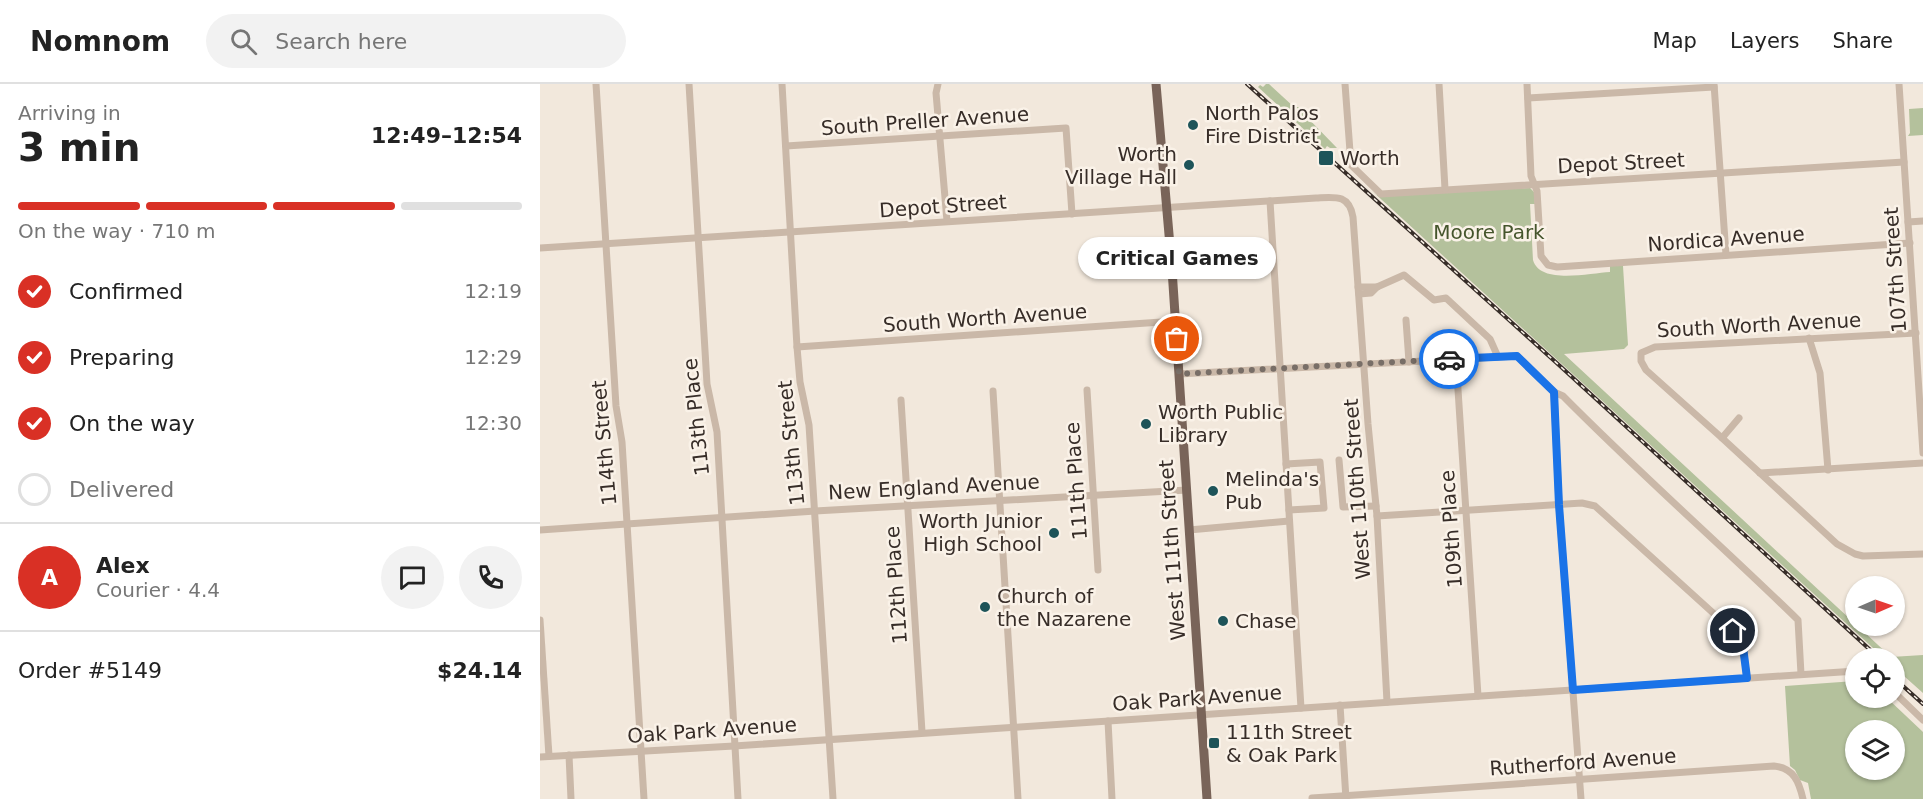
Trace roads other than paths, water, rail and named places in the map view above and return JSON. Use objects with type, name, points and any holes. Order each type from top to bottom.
[{"type":"main road","name":"West 111th Street","points":[[1156,84],[1168,208],[1207,799]]},
{"type":"street","name":"114th Street","points":[[596,84],[616,406],[622,442],[628,524],[644,799]]},
{"type":"street","name":"113th Place","points":[[689,84],[707,384],[717,432],[738,799]]},
{"type":"street","name":"113th Street","points":[[782,84],[797,347],[800,382],[809,425],[832,799]]},
{"type":"street","points":[[938,84],[936,93],[946,221]]},
{"type":"street","name":"Depot Street","points":[[1345,84],[1351,165],[1381,194],[1904,162]]},
{"type":"street","points":[[1439,84],[1444,189]]},
{"type":"street","points":[[1527,84],[1531,176],[1534,184]]},
{"type":"street","name":"107th Street","points":[[1899,84],[1908,222],[1919,317],[1916,333],[1923,453]]},
{"type":"street","points":[[1528,98],[1714,86],[1726,255]]},
{"type":"street","name":"South Preller Avenue","points":[[786,146],[1066,128],[1072,214]]},
{"type":"street","name":"Nordica Avenue","points":[[1534,184],[1537,191],[1541,256],[1545,263],[1557,267],[1910,243]]},
{"type":"street","name":"Depot Street","points":[[540,248],[1336,197],[1347,202]]},
{"type":"street","points":[[1270,201],[1301,708]]},
{"type":"street","name":"West 110th Street","points":[[1347,202],[1353,218],[1359,290],[1377,516],[1387,702]]},
{"type":"street","points":[[1908,222],[1923,221]]},
{"type":"street","points":[[1359,290],[1371,293],[1377,287],[1404,275],[1434,300],[1446,298],[1490,339],[1498,357]]},
{"type":"street","points":[[1406,320],[1409,362]]},
{"type":"street","name":"South Worth Avenue","points":[[797,347],[1176,321]]},
{"type":"street","name":"South Worth Avenue","points":[[1722,438],[1646,370],[1641,361],[1641,353],[1655,347],[1916,333]]},
{"type":"street","points":[[1809,338],[1820,374],[1828,470]]},
{"type":"street","points":[[1179,374],[1517,356],[1554,392],[1563,396],[1798,620],[1801,674]]},
{"type":"street","name":"109th Place","points":[[1456,359],[1478,696]]},
{"type":"street","name":"111th Place","points":[[1087,390],[1098,570]]},
{"type":"street","points":[[993,391],[1018,799]]},
{"type":"street","points":[[1554,392],[1559,505],[1581,799]]},
{"type":"street","name":"112th Place","points":[[901,400],[922,732]]},
{"type":"street","points":[[1739,418],[1722,438],[1846,550],[1863,556],[1923,554]]},
{"type":"street","points":[[1339,460],[1343,507],[1376,506]]},
{"type":"street","points":[[1286,464],[1320,462],[1324,508],[1288,510]]},
{"type":"street","points":[[1761,473],[1923,463]]},
{"type":"street","name":"New England Avenue","points":[[540,530],[907,505],[1186,490]]},
{"type":"street","points":[[1377,516],[1582,503],[1595,506],[1733,631],[1743,647],[1747,678]]},
{"type":"street","points":[[1189,530],[1289,521]]},
{"type":"street","points":[[540,620],[549,756]]},
{"type":"street","name":"Oak Park Avenue","points":[[540,757],[1845,672]]},
{"type":"street","points":[[1905,703],[1923,720]]},
{"type":"street","points":[[1340,705],[1346,797]]},
{"type":"street","points":[[1108,721],[1112,799]]},
{"type":"street","points":[[569,755],[571,799]]},
{"type":"street","name":"Rutherford Avenue","points":[[1312,798],[1778,767],[1786,769],[1795,776],[1803,799]]},
{"type":"railway","points":[[1247,84],[1868,648]]},
{"type":"railway","points":[[1905,688],[1923,704]]},
{"type":"place","name":"North Palos Fire District","points":[[1193,125]]},
{"type":"place","name":"Worth","points":[[1326,158]]},
{"type":"place","name":"Worth Village Hall","points":[[1189,165]]},
{"type":"place","name":"Critical Games","points":[[1177,339]]},
{"type":"place","name":"Worth Public Library","points":[[1146,424]]},
{"type":"place","name":"Melinda's Pub","points":[[1213,491]]},
{"type":"place","name":"Worth Junior High School","points":[[1054,533]]},
{"type":"place","name":"Church of the Nazarene","points":[[985,607]]},
{"type":"place","name":"Chase","points":[[1223,621]]},
{"type":"place","name":"111th Street & Oak Park","points":[[1214,743]]},
{"type":"park label","name":"Moore Park","points":[[1489,232]]}]
